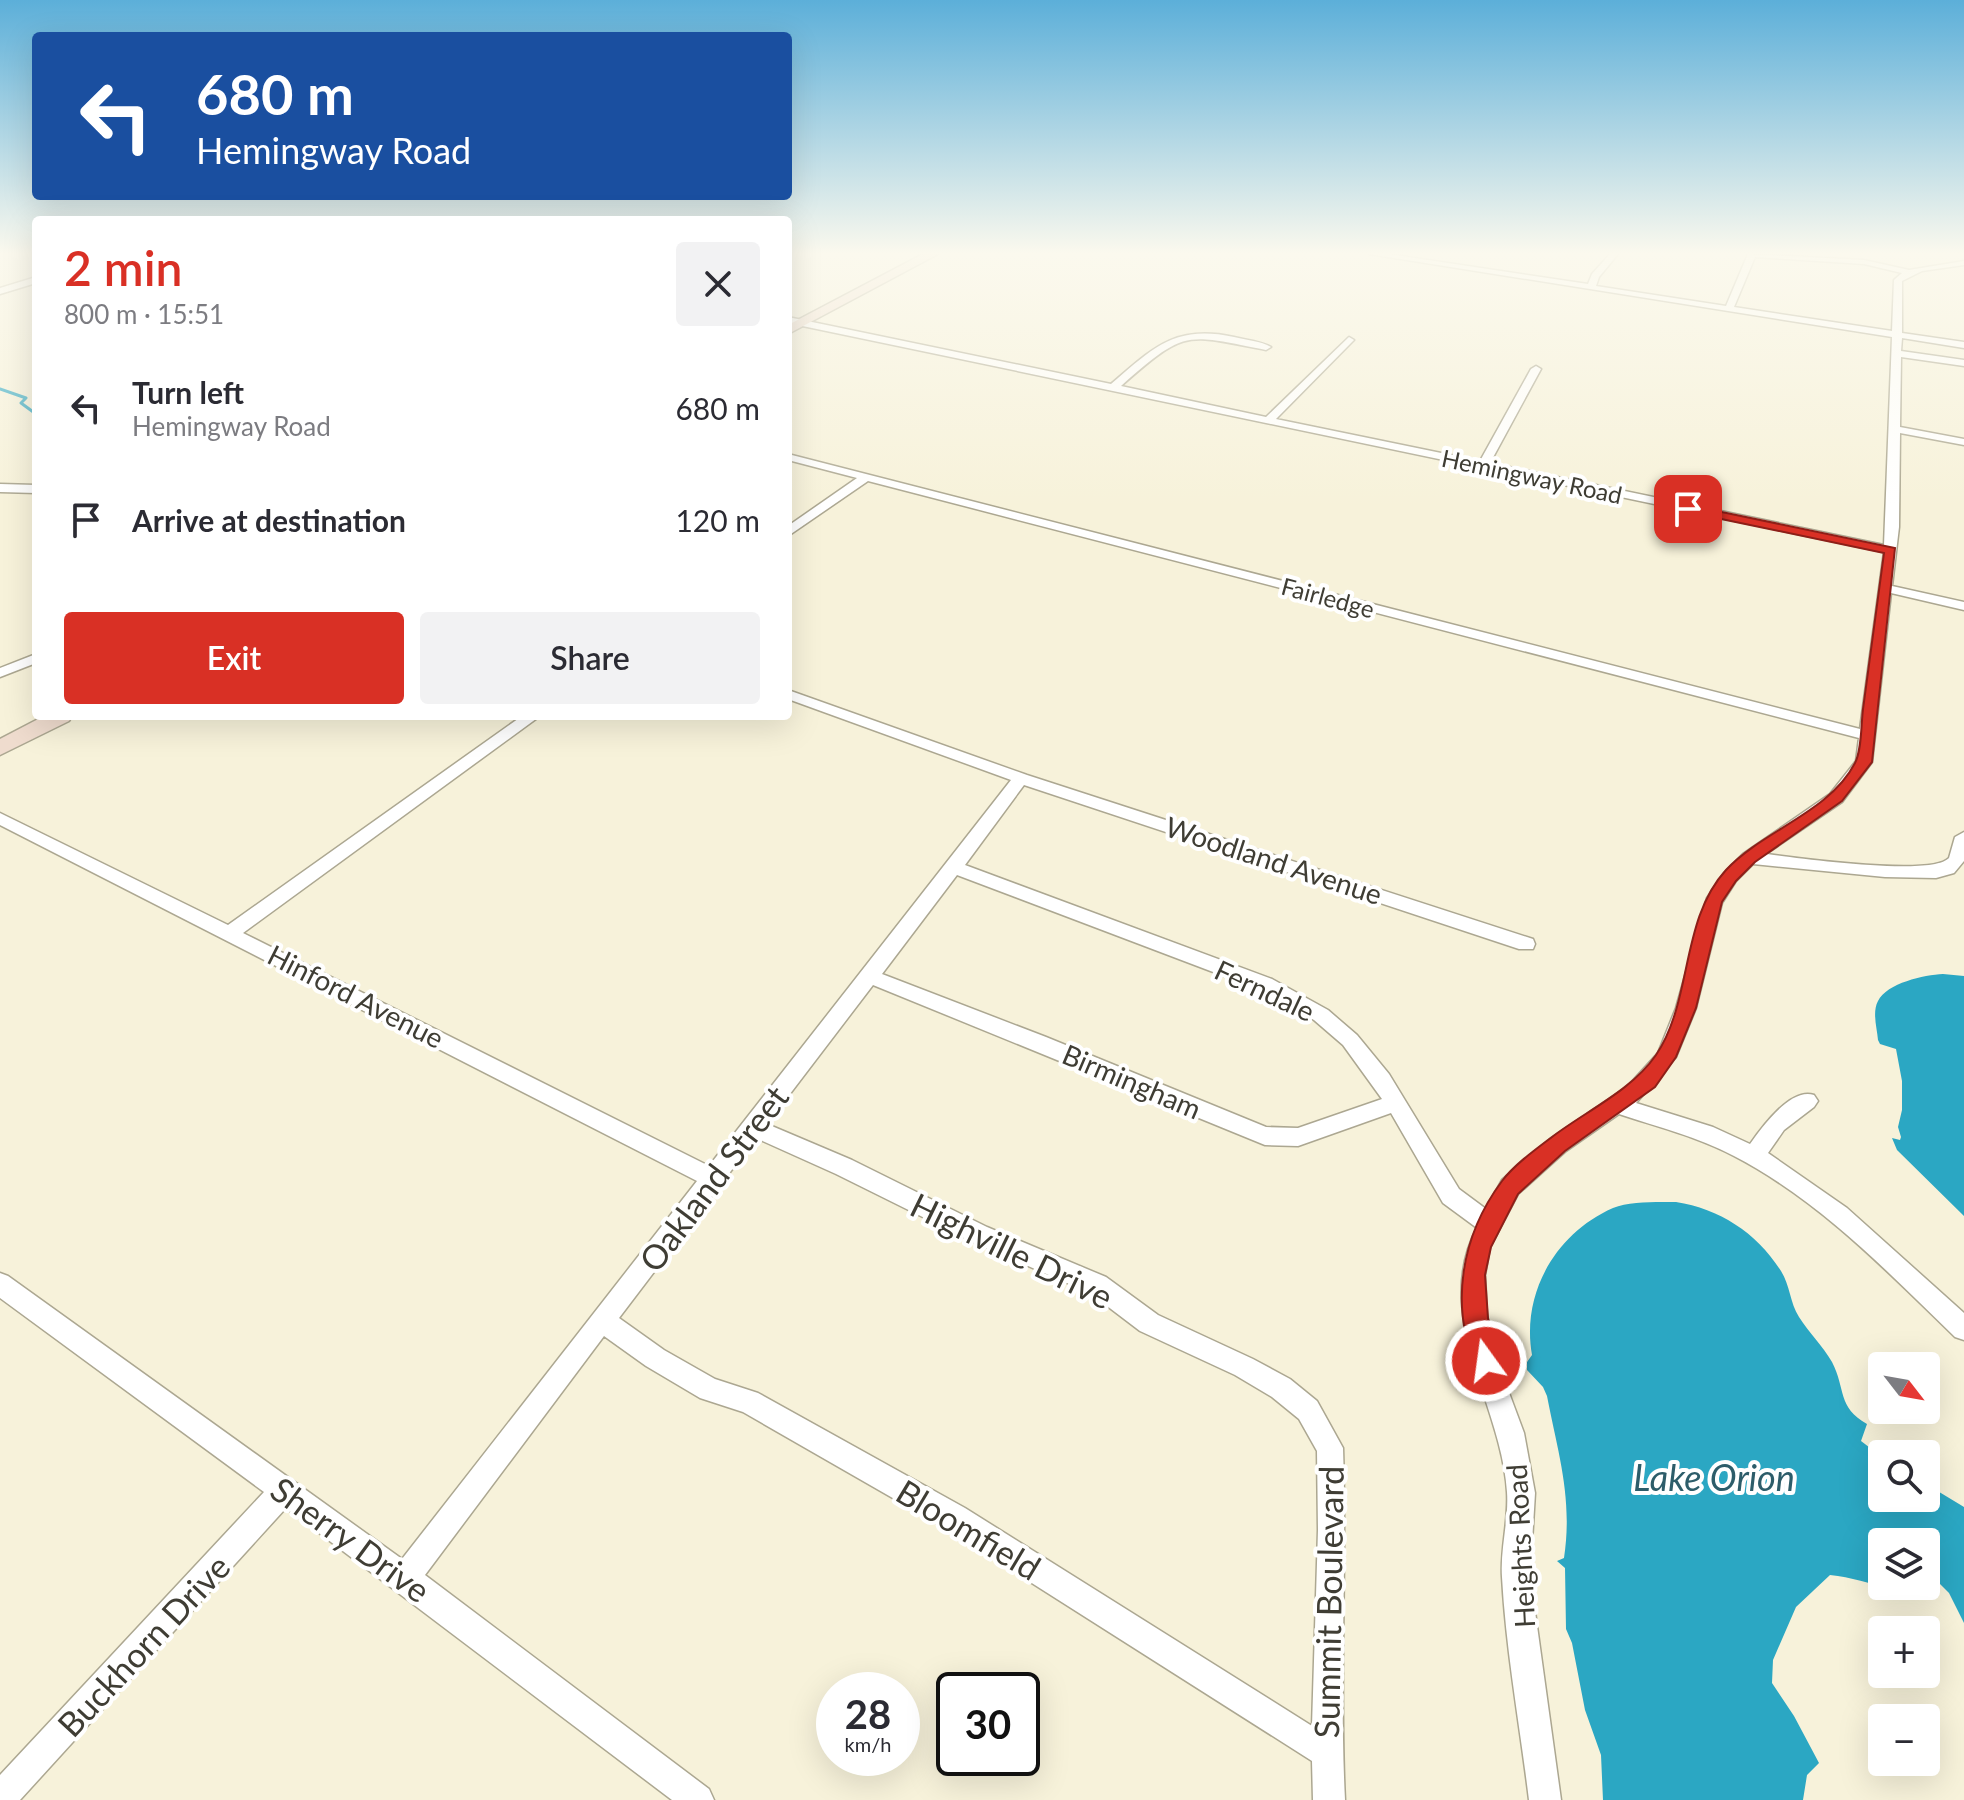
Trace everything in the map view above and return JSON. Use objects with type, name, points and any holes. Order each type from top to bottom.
[{"type":"main road","points":[[0,748],[53,720]]},
{"type":"street","name":"Hemingway Road","points":[[858,338],[1890,550]]},
{"type":"street","points":[[1113,388],[1162,349],[1183,338]]},
{"type":"street","points":[[1214,338],[1266,347]]},
{"type":"street","points":[[1868,338],[1964,363]]},
{"type":"street","name":"Heights Road","points":[[1545,1800],[1516,1575],[1521,1493],[1511,1433],[1492,1382],[1475,1318],[1473,1275],[1479,1246],[1510,1187],[1558,1145],[1647,1081],[1666,1057],[1686,1008],[1713,902],[1730,877],[1749,858],[1836,798],[1864,762],[1890,550],[1896,338]]},
{"type":"street","points":[[1269,420],[1349,340]]},
{"type":"street","points":[[1896,344],[1964,345]]},
{"type":"street","points":[[1483,466],[1536,369]]},
{"type":"street","points":[[1894,429],[1964,442]]},
{"type":"street","name":"Fairledge","points":[[792,458],[1868,736]]},
{"type":"street","points":[[792,529],[867,477]]},
{"type":"street","points":[[0,488],[32,489]]},
{"type":"street","points":[[1885,588],[1964,606]]},
{"type":"street","points":[[0,673],[32,660]]},
{"type":"street","name":"Woodland Avenue","points":[[792,695],[1021,778],[1526,944]]},
{"type":"street","points":[[231,932],[526,720]]},
{"type":"street","name":"Oakland Street","points":[[405,1578],[710,1177],[1021,778]]},
{"type":"street","name":"Hinford Avenue","points":[[0,818],[231,932],[710,1177]]},
{"type":"street","points":[[1749,858],[1815,868],[1920,873],[1946,871],[1958,859],[1964,837]]},
{"type":"street","name":"Ferndale","points":[[954,867],[1265,984],[1321,1015],[1350,1040],[1397,1102],[1451,1196],[1490,1225]]},
{"type":"street","name":"Birmingham","points":[[869,976],[1024,1036],[1265,1136],[1298,1137],[1397,1102]]},
{"type":"street","points":[[1754,1156],[1776,1124],[1807,1101]]},
{"type":"street","points":[[1617,1105],[1703,1133],[1754,1156],[1851,1223],[1964,1329]]},
{"type":"street","name":"Highville Drive","points":[[750,1126],[844,1167],[979,1234],[1098,1285],[1149,1323],[1244,1367],[1281,1388],[1308,1410]]},
{"type":"street","name":"Sherry Drive","points":[[0,1284],[405,1578],[698,1800]]},
{"type":"street","name":"Bloomfield","points":[[603,1321],[655,1358],[709,1389],[749,1402],[955,1518],[1327,1753]]},
{"type":"street","name":"Summit Boulevard","points":[[1308,1410],[1330,1448],[1329,1800]]},
{"type":"street","name":"Buckhorn Drive","points":[[0,1798],[284,1491]]},
{"type":"water","points":[[1943,974],[1964,976],[1964,1216],[1897,1150],[1892,1138],[1900,1140],[1901,1137],[1898,1127],[1902,1110],[1902,1081],[1896,1049],[1880,1044],[1875,1020],[1878,1001],[1889,989],[1916,978]]},
{"type":"water","name":"Lake Orion","points":[[1644,1202],[1692,1205],[1722,1217],[1749,1234],[1781,1271],[1799,1317],[1832,1362],[1846,1404],[1857,1418],[1867,1424],[1861,1441],[1868,1446],[1868,1512],[1940,1512],[1940,1492],[1964,1507],[1964,1623],[1949,1593],[1940,1584],[1940,1528],[1868,1528],[1868,1582],[1830,1575],[1796,1607],[1773,1660],[1772,1683],[1819,1763],[1807,1775],[1803,1800],[1603,1800],[1601,1755],[1585,1710],[1572,1643],[1566,1629],[1565,1568],[1557,1561],[1564,1558],[1567,1515],[1560,1456],[1547,1396],[1527,1370],[1527,1362],[1532,1355],[1532,1309],[1547,1268],[1559,1249],[1575,1233],[1613,1208]]},
{"type":"waterway","points":[[0,389],[26,398],[21,403],[32,411]]},
{"type":"route","points":[[1486,1361],[1475,1318],[1473,1275],[1479,1246],[1510,1187],[1558,1145],[1647,1081],[1666,1057],[1686,1008],[1713,902],[1730,877],[1749,858],[1836,798],[1864,762],[1890,550],[1688,509]]}]
